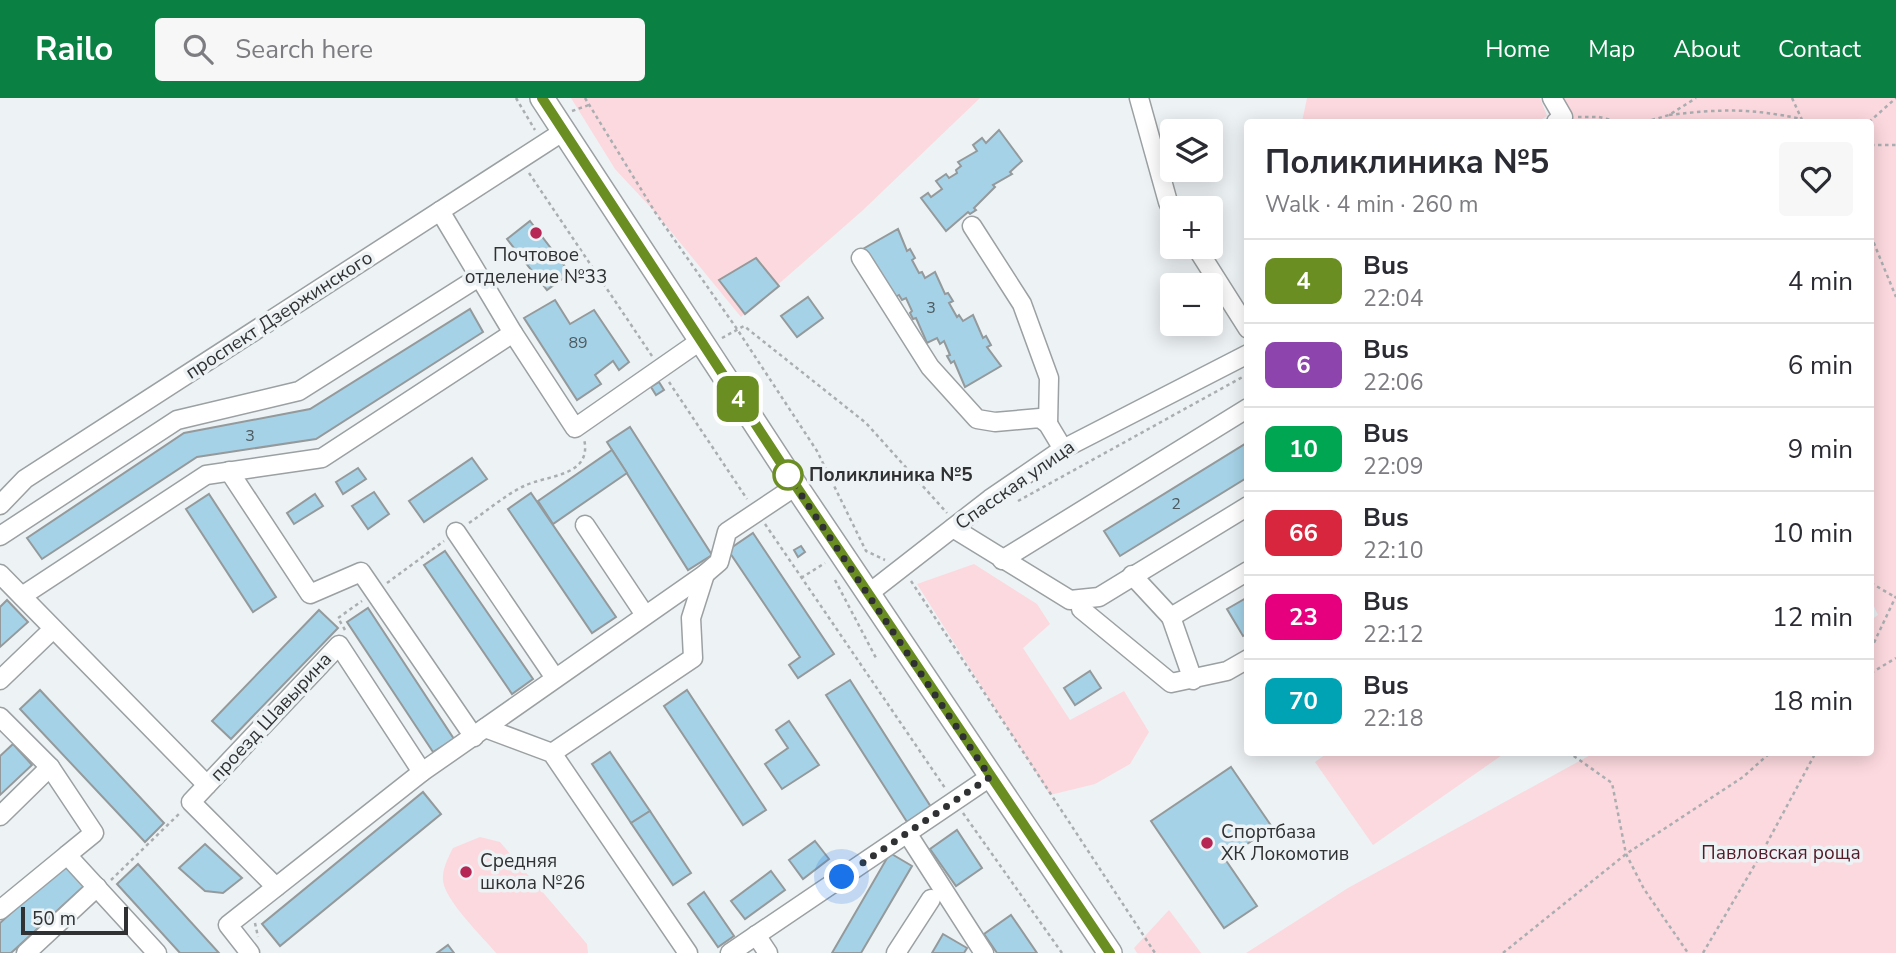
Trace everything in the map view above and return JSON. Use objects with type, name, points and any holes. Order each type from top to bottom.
[{"type":"main road","points":[[542,98],[796,486],[1110,953]]},
{"type":"street","points":[[1139,98],[1166,196]]},
{"type":"street","points":[[1552,98],[1559,119]]},
{"type":"street","name":"проспект Дзержинского","points":[[0,505],[25,479],[564,131]]},
{"type":"street","points":[[440,211],[513,333],[575,428],[700,341]]},
{"type":"street","points":[[972,226],[1022,304],[1049,378],[1048,424]]},
{"type":"street","points":[[861,258],[930,367],[977,419],[995,422],[1033,416],[1048,424],[1063,449]]},
{"type":"street","points":[[1204,259],[1244,323]]},
{"type":"street","points":[[0,536],[177,420],[299,391],[479,277]]},
{"type":"street","points":[[22,596],[206,475],[323,458],[513,333]]},
{"type":"street","name":"Спасская улица","points":[[868,594],[953,528],[1063,449],[1244,356]]},
{"type":"street","points":[[1002,560],[1244,410]]},
{"type":"street","points":[[229,471],[310,594],[361,572],[480,732],[552,753],[688,953]]},
{"type":"street","points":[[255,947],[228,925],[422,772],[705,573],[719,562],[727,532],[796,486]]},
{"type":"street","points":[[953,528],[1070,600],[1099,597],[1244,508]]},
{"type":"street","points":[[585,525],[645,615]]},
{"type":"street","points":[[456,532],[555,678]]},
{"type":"street","points":[[552,753],[693,658],[691,618],[705,573]]},
{"type":"street","points":[[1171,617],[1244,573]]},
{"type":"street","name":"проезд Шавырина","points":[[0,574],[207,785],[340,645],[422,772]]},
{"type":"street","points":[[1132,575],[1171,617],[1193,680]]},
{"type":"street","points":[[1081,609],[1171,683],[1227,671],[1244,661]]},
{"type":"street","points":[[0,680],[52,630]]},
{"type":"street","points":[[0,717],[50,767],[93,833],[0,910]]},
{"type":"street","points":[[0,816],[50,767]]},
{"type":"street","points":[[730,953],[990,777]]},
{"type":"street","points":[[207,785],[191,802],[276,887]]},
{"type":"street","points":[[907,833],[984,953]]},
{"type":"street","points":[[67,855],[157,953]]},
{"type":"street","points":[[26,953],[99,888]]},
{"type":"street","points":[[895,953],[931,899]]},
{"type":"street","points":[[756,935],[768,953]]},
{"type":"path","points":[[516,98],[537,134]]},
{"type":"path","points":[[585,98],[655,212],[737,329],[817,451],[866,551],[903,569],[1155,953]]},
{"type":"path","points":[[1660,119],[1696,98]]},
{"type":"path","points":[[1792,98],[1801,119]]},
{"type":"path","points":[[1872,119],[1896,98]]},
{"type":"path","points":[[567,105],[572,111],[589,105]]},
{"type":"path","points":[[1669,115],[1715,110],[1759,110],[1794,119]]},
{"type":"path","points":[[1572,119],[1607,119]]},
{"type":"path","points":[[1874,145],[1896,145]]},
{"type":"path","points":[[520,159],[801,578],[1062,953]]},
{"type":"path","points":[[1874,243],[1896,297]]},
{"type":"path","points":[[801,578],[825,563],[876,658]]},
{"type":"path","points":[[1874,585],[1896,597],[1874,643]]},
{"type":"path","points":[[1874,671],[1896,657]]},
{"type":"path","points":[[1574,756],[1612,783],[1626,854],[1644,889],[1688,953]]},
{"type":"path","points":[[1503,953],[1626,854],[1742,777],[1766,756]]},
{"type":"path","points":[[1703,953],[1760,856],[1814,756]]},
{"type":"path","points":[[99,888],[191,802]]},
{"type":"path","points":[[251,906],[255,947]]},
{"type":"green space","points":[[571,98],[980,98],[862,211],[741,317],[655,212],[615,169]]},
{"type":"green space","points":[[1307,98],[1540,98],[1547,116],[1542,119],[1303,119]]},
{"type":"green space","name":"Павловская роща","points":[[1562,98],[1896,98],[1896,953],[1246,953],[1348,888],[1589,756],[1874,756],[1874,618],[1878,615],[1874,606],[1874,119],[1573,119]]},
{"type":"green space","points":[[974,564],[1037,604],[1050,624],[1023,648],[1070,720],[1124,691],[1149,732],[1130,764],[1095,784],[1050,795],[917,584]]},
{"type":"green space","points":[[1323,756],[1501,756],[1373,845],[1315,762]]},
{"type":"green space","points":[[480,837],[500,842],[587,944],[588,953],[496,953],[457,908],[443,880],[444,868],[453,848]]},
{"type":"green space","points":[[1169,910],[1201,953],[1137,953],[1134,948]]},
{"type":"building","points":[[999,130],[1022,161],[1010,172],[1012,174],[993,185],[995,187],[974,208],[976,210],[970,214],[968,212],[946,231],[921,198],[928,193],[931,197],[942,189],[936,181],[946,174],[949,178],[957,173],[956,170],[961,166],[958,162],[977,151],[973,145],[982,138],[986,143]]},
{"type":"building","points":[[530,221],[570,273],[547,290],[507,239]]},
{"type":"building","points":[[898,229],[907,251],[910,249],[915,258],[912,260],[919,273],[922,272],[925,278],[935,272],[945,294],[948,293],[953,301],[949,303],[957,317],[959,315],[963,321],[973,315],[983,338],[986,336],[991,345],[987,347],[1001,366],[965,387],[954,361],[951,363],[947,356],[950,355],[944,341],[940,344],[937,338],[927,343],[916,318],[913,319],[910,313],[912,311],[906,298],[902,300],[899,295],[890,300],[861,250]]},
{"type":"building","points":[[756,258],[779,286],[745,314],[719,280]]},
{"type":"building","points":[[808,297],[823,318],[797,337],[781,316]]},
{"type":"building","points":[[555,300],[570,324],[594,310],[629,362],[619,370],[613,361],[595,375],[601,384],[577,400],[524,318]]},
{"type":"building","points":[[470,309],[483,332],[316,439],[197,457],[42,559],[27,538],[184,433],[310,409]]},
{"type":"building","points":[[659,382],[664,390],[656,395],[651,387]]},
{"type":"building","points":[[630,427],[712,555],[688,570],[607,442]]},
{"type":"building","points":[[1244,445],[1244,479],[1120,556],[1104,531]]},
{"type":"building","points":[[612,450],[627,473],[553,524],[538,501]]},
{"type":"building","points":[[472,458],[487,479],[424,522],[409,501]]},
{"type":"building","points":[[358,468],[366,479],[343,494],[336,482]]},
{"type":"building","points":[[374,492],[389,514],[368,529],[352,506]]},
{"type":"building","points":[[531,493],[616,617],[592,633],[508,509]]},
{"type":"building","points":[[209,494],[276,597],[253,612],[186,509]]},
{"type":"building","points":[[315,494],[323,506],[294,524],[287,513]]},
{"type":"building","points":[[753,533],[834,654],[798,678],[789,665],[800,657],[728,550]]},
{"type":"building","points":[[801,546],[805,552],[798,557],[794,550]]},
{"type":"building","points":[[445,551],[533,679],[512,694],[424,565]]},
{"type":"building","points":[[1244,599],[1244,635],[1243,636],[1227,609]]},
{"type":"building","points":[[7,600],[28,622],[0,647],[0,607]]},
{"type":"building","points":[[368,608],[454,739],[433,752],[347,622]]},
{"type":"building","points":[[319,610],[338,628],[231,739],[212,721]]},
{"type":"building","points":[[1090,671],[1101,688],[1075,705],[1064,688]]},
{"type":"building","points":[[850,680],[931,807],[907,822],[826,695]]},
{"type":"building","points":[[40,690],[164,823],[145,842],[20,709]]},
{"type":"building","points":[[687,690],[766,810],[743,825],[664,706]]},
{"type":"building","points":[[789,721],[819,765],[782,789],[765,764],[788,748],[776,730]]},
{"type":"building","points":[[13,744],[32,765],[0,795],[0,756]]},
{"type":"building","points":[[610,752],[650,811],[631,823],[592,764]]},
{"type":"building","name":"Спортбаза ХК Локомотив","points":[[1231,767],[1272,827],[1225,859],[1257,906],[1224,928],[1151,821]]},
{"type":"building","points":[[423,792],[441,814],[280,946],[262,924]]},
{"type":"building","points":[[650,811],[691,873],[673,885],[631,823]]},
{"type":"building","points":[[957,830],[982,868],[956,886],[930,849]]},
{"type":"building","points":[[815,841],[829,859],[803,879],[789,860]]},
{"type":"building","points":[[205,844],[242,878],[223,893],[205,891],[179,868]]},
{"type":"building","points":[[890,853],[912,866],[861,953],[832,953]]},
{"type":"building","points":[[64,864],[84,886],[11,953],[0,953],[0,923]]},
{"type":"building","points":[[138,864],[219,953],[180,953],[117,884]]},
{"type":"building","points":[[771,871],[785,890],[745,919],[731,901]]},
{"type":"building","points":[[704,892],[734,936],[718,947],[688,904]]},
{"type":"building","points":[[1011,915],[1037,953],[997,953],[984,934]]},
{"type":"building","points":[[943,934],[967,948],[964,953],[932,953]]},
{"type":"building","points":[[448,945],[454,953],[437,953]]},
{"type":"bus line","name":"4","points":[[542,98],[796,486],[1110,953]]},
{"type":"place","name":"Почтовое отделение №33","points":[[536,233]]},
{"type":"place","name":"Поликлиника №5","points":[[788,475]]},
{"type":"place","name":"Спортбаза ХК Локомотив","points":[[1207,843]]},
{"type":"place","name":"Средняя школа №26","points":[[466,872]]},
{"type":"route","points":[[788,475],[990,777],[842,877]]}]
